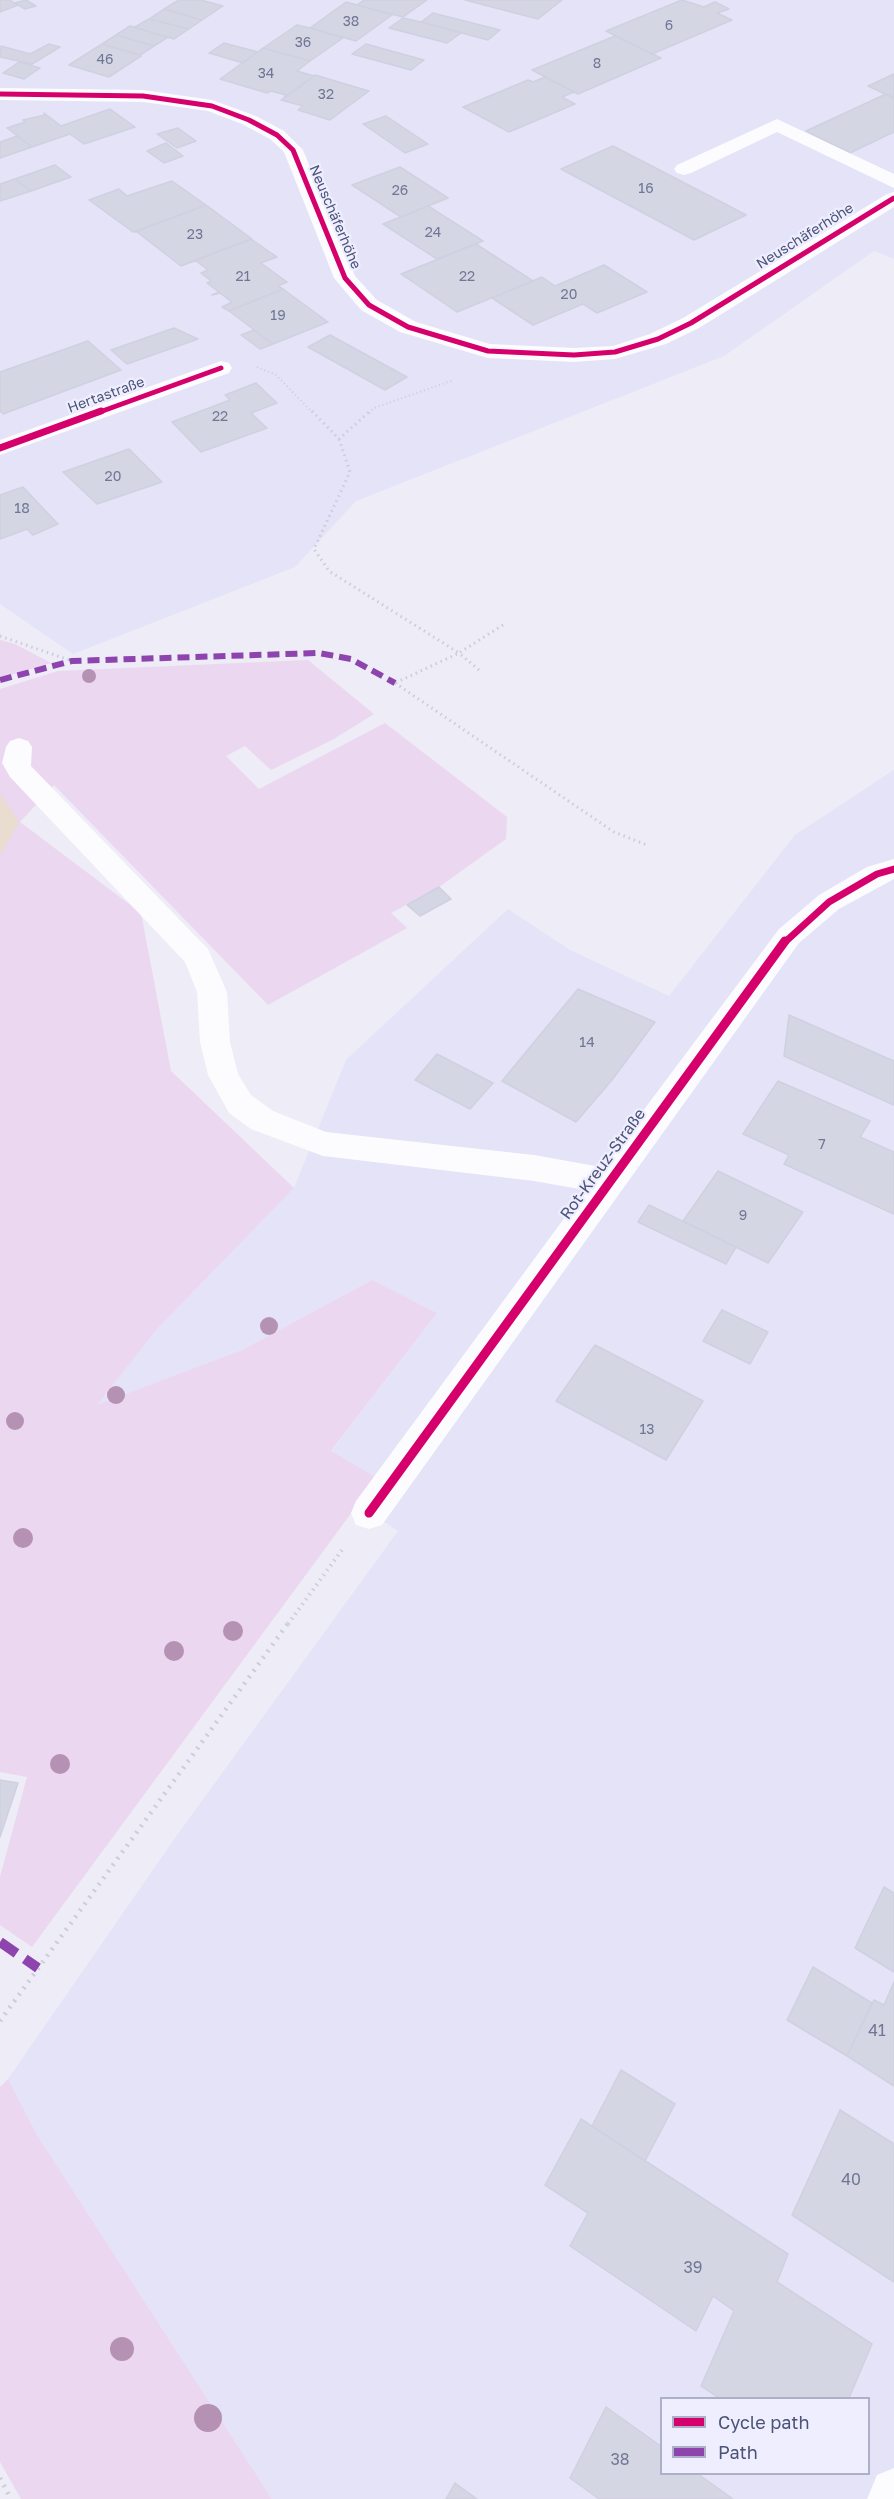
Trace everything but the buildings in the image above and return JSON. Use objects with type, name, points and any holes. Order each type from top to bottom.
[{"type":"street","name":"Neuschäferhöhe","points":[[0,94],[143,96],[212,106],[249,120],[277,135],[293,150],[345,278],[369,305],[408,327],[488,351],[529,354],[615,352],[658,339],[691,323],[894,198]]},
{"type":"street","points":[[684,169],[777,125],[894,182]]},
{"type":"street","name":"Hertastraße","points":[[0,448],[221,368]]},
{"type":"street","points":[[19,747],[16,763],[20,771],[198,957],[212,992],[215,1042],[223,1075],[240,1104],[262,1120],[323,1144],[534,1168],[608,1181]]},
{"type":"street","name":"Rot-Kreuz-Straße","points":[[369,1513],[608,1181],[789,936],[829,902],[877,873],[894,869]]},
{"type":"street","points":[[891,2499],[894,2492]]},
{"type":"path","points":[[339,439],[374,408],[529,354]]},
{"type":"path","points":[[221,368],[244,361],[276,375],[339,439],[350,472],[314,549],[329,571],[459,653],[479,670]]},
{"type":"path","points":[[506,623],[459,653],[395,683],[614,832],[647,845]]},
{"type":"path","points":[[0,636],[72,661]]},
{"type":"path","points":[[0,2021],[369,1513]]},
{"type":"path","points":[[0,2478],[11,2499]]},
{"type":"shaded area","points":[[0,0],[894,0],[894,259],[874,251],[724,356],[356,501],[295,567],[73,654],[0,604]]},
{"type":"shaded area","points":[[0,640],[15,644],[51,663],[0,678]]},
{"type":"shaded area","points":[[308,660],[374,714],[332,740],[271,770],[245,746],[226,756],[259,789],[385,723],[507,817],[506,839],[439,887],[391,913],[407,928],[268,1005],[54,785],[20,822],[141,913],[171,1071],[294,1188],[157,1329],[97,1405],[242,1350],[372,1280],[437,1313],[331,1451],[377,1478],[32,1947],[0,1925],[0,1877],[27,1777],[0,1772],[0,689],[58,671]]},
{"type":"shaded area","points":[[894,770],[894,2499],[272,2499],[37,2135],[8,2079],[175,1838],[398,1531],[357,1504],[377,1478],[331,1452],[437,1313],[372,1280],[242,1350],[96,1406],[157,1329],[294,1188],[346,1060],[508,909],[570,950],[669,996],[795,835]]},
{"type":"shaded area","points":[[0,794],[19,822],[0,855]]},
{"type":"shaded area","points":[[8,2079],[37,2135],[272,2499],[21,2499],[0,2462],[0,2087]]},
{"type":"marked path","points":[[0,680],[72,661],[319,653],[351,659],[368,666],[395,683]]},
{"type":"marked path","points":[[0,1942],[38,1968]]},
{"type":"cycle path","points":[[0,94],[143,96],[212,106],[249,120],[277,135],[293,150],[345,278],[369,305],[408,327],[488,351],[574,355],[615,352],[658,339],[691,323],[894,198]]},
{"type":"cycle path","points":[[0,448],[221,368]]},
{"type":"cycle path","points":[[369,1513],[759,974],[789,936],[829,902],[877,874],[894,869]]}]
